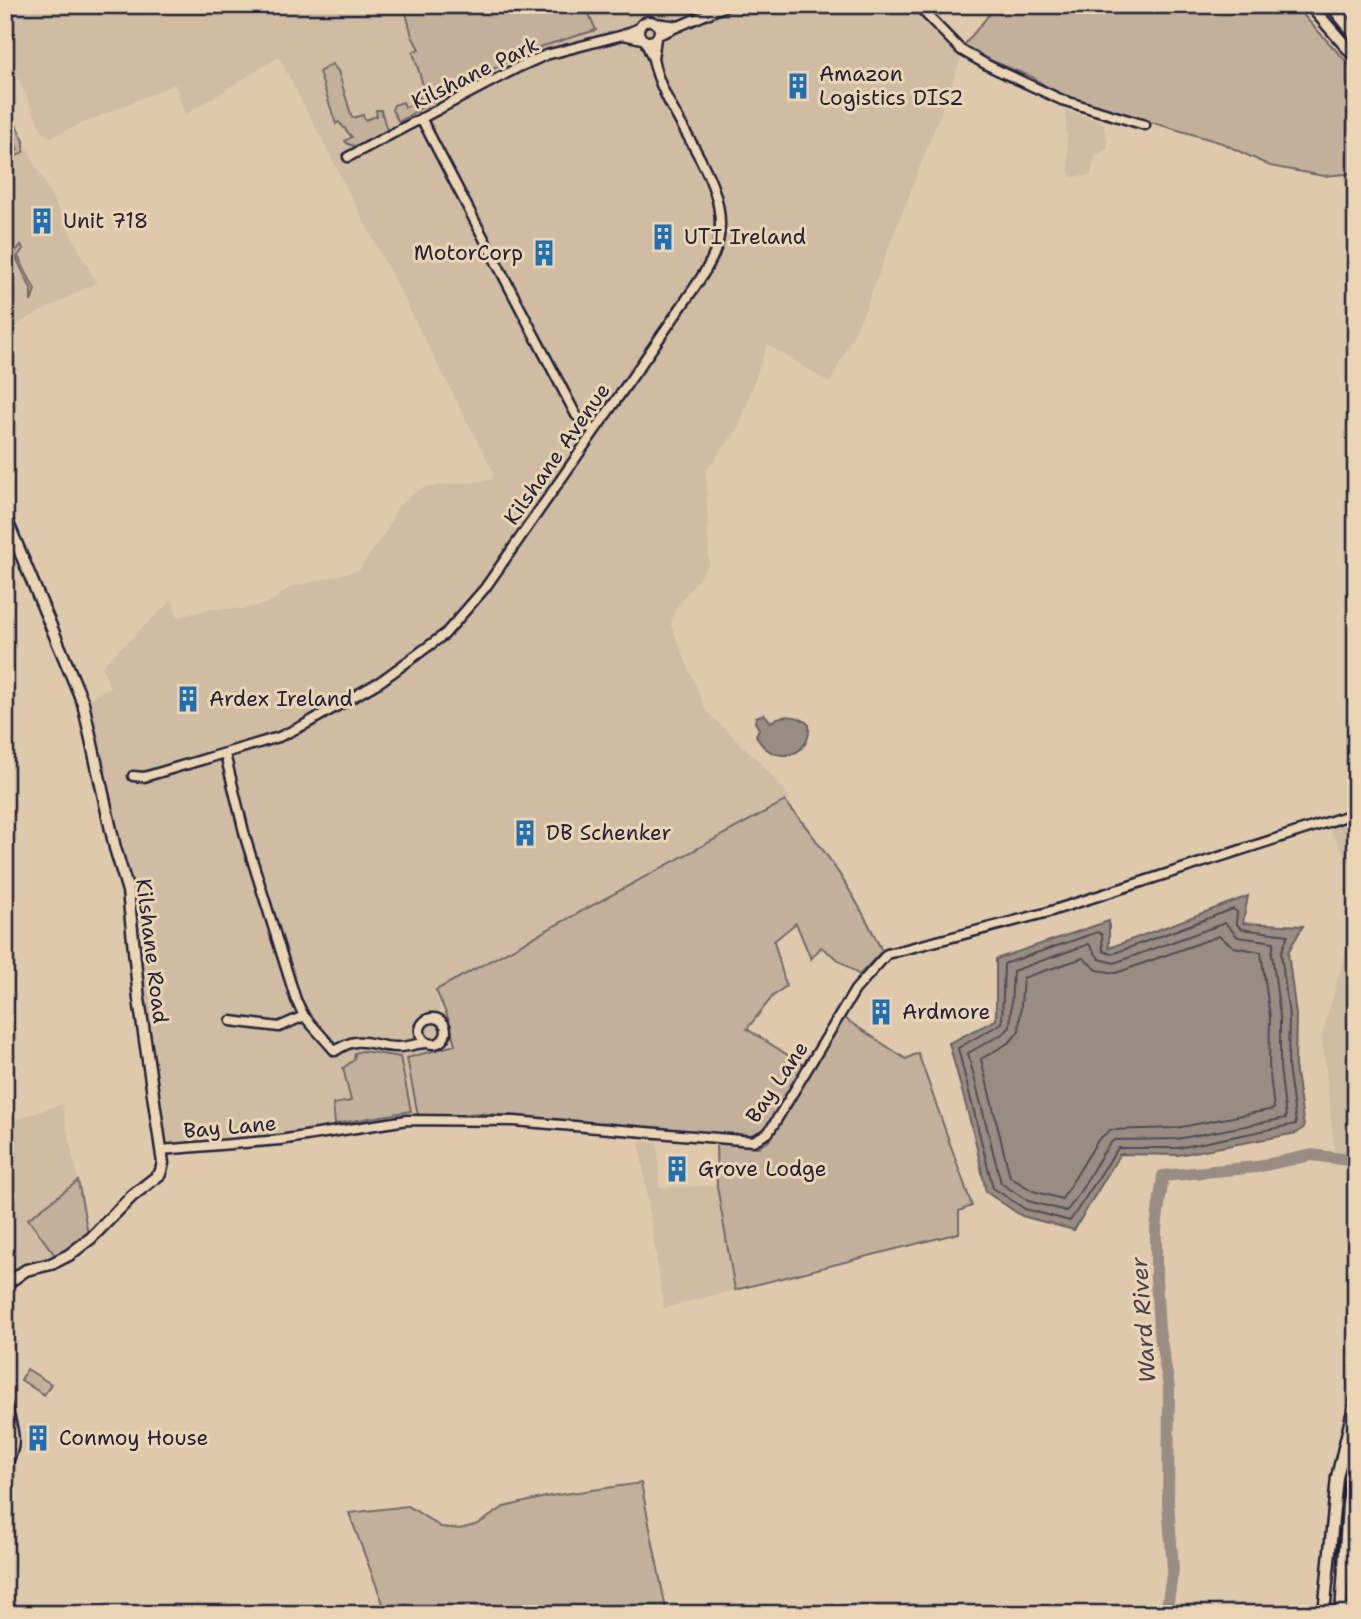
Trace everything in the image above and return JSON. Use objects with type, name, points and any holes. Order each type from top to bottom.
[{"type":"street","points":[[644,40],[657,37],[728,5]]},
{"type":"street","points":[[917,5],[961,50],[989,66],[1062,100],[1145,125]]},
{"type":"street","points":[[1310,5],[1356,58]]},
{"type":"street","points":[[1331,5],[1356,36]]},
{"type":"street","name":"Kilshane Park","points":[[348,157],[541,57],[623,35],[646,22],[655,23]]},
{"type":"street","points":[[657,37],[655,23],[679,26]]},
{"type":"street","name":"Kilshane Avenue","points":[[133,776],[144,777],[279,737],[311,722],[391,675],[445,634],[485,588],[708,267],[720,232],[717,196],[663,89],[639,28]]},
{"type":"street","name":"Kilshane Park","points":[[623,35],[644,40]]},
{"type":"street","name":"Kilshane Avenue","points":[[653,59],[657,37]]},
{"type":"street","points":[[421,118],[576,415],[594,431]]},
{"type":"street","name":"Kilshane Road","points":[[5,516],[83,703],[115,848],[128,891],[139,999],[161,1150],[160,1174],[132,1196],[91,1238],[69,1255],[51,1264],[26,1270],[5,1285]]},
{"type":"street","points":[[225,754],[246,840],[296,1000],[304,1016],[335,1051],[349,1041],[363,1040],[397,1047],[414,1042],[435,1044],[442,1040],[444,1024],[437,1019],[429,1019],[422,1024],[414,1042]]},
{"type":"street","name":"Bay Lane","points":[[161,1150],[280,1140],[407,1121],[514,1121],[753,1141],[762,1138],[774,1125],[855,990],[887,954],[1045,913],[1356,813]]},
{"type":"street","points":[[231,1021],[279,1027],[304,1016]]},
{"type":"street","points":[[420,1032],[426,1043]]},
{"type":"street","points":[[1324,1612],[1337,1478],[1356,1398]]},
{"type":"street","points":[[5,1404],[14,1439],[13,1450],[5,1464]]},
{"type":"street","points":[[1341,1613],[1348,1504],[1356,1455]]},
{"type":"shaded area","points":[[19,5],[910,5],[961,59],[865,310],[830,383],[767,344],[739,427],[706,471],[709,564],[674,611],[671,625],[706,711],[761,763],[790,798],[436,990],[448,1049],[408,1058],[418,1119],[161,1150],[132,930],[83,703],[110,687],[102,666],[172,600],[178,617],[212,609],[242,609],[267,604],[289,588],[359,570],[387,530],[397,508],[413,494],[425,487],[492,480],[493,471],[279,57],[185,115],[175,84],[51,137],[43,133],[11,62],[8,28]]},
{"type":"shaded area","points":[[404,5],[585,5],[596,30],[530,50],[430,102],[399,122],[392,110],[394,105],[403,102],[405,107],[418,103],[417,98],[426,95],[413,52],[419,49],[412,36]]},
{"type":"shaded area","points":[[997,5],[1294,5],[1356,72],[1356,173],[1324,176],[1270,166],[1222,143],[1059,95],[1032,77],[985,58],[964,45]]},
{"type":"shaded area","points":[[332,64],[338,71],[352,118],[363,115],[365,120],[377,116],[376,110],[381,110],[387,131],[360,145],[349,145],[345,141],[352,137],[339,122],[336,124],[319,72]]},
{"type":"shaded area","points":[[5,103],[24,141],[24,151],[14,158],[12,154],[18,150],[8,127],[11,125],[8,119],[5,120]]},
{"type":"shaded area","points":[[5,105],[96,283],[5,330]]},
{"type":"shaded area","points":[[1065,110],[1103,122],[1108,148],[1095,157],[1091,175],[1071,177],[1069,173]]},
{"type":"shaded area","points":[[21,245],[23,249],[18,256],[35,290],[31,302],[31,289],[14,253]]},
{"type":"shaded area","points":[[785,801],[839,873],[882,951],[859,975],[821,947],[811,959],[796,923],[774,941],[786,986],[773,996],[747,1029],[805,1066],[766,1131],[746,1136],[477,1113],[419,1121],[407,1058],[455,1045],[449,1020],[436,990]]},
{"type":"shaded area","points":[[1356,819],[1356,875],[1329,828]]},
{"type":"shaded area","points":[[1356,916],[1356,1158],[1350,1158],[1335,1154],[1322,1035]]},
{"type":"shaded area","points":[[844,1018],[906,1059],[918,1053],[972,1206],[959,1211],[959,1233],[735,1290],[717,1186],[716,1143],[758,1147],[768,1142]]},
{"type":"shaded area","points":[[362,1051],[400,1057],[411,1111],[335,1124],[333,1104],[351,1101],[343,1068],[354,1060],[355,1053]]},
{"type":"shaded area","points":[[62,1104],[78,1181],[28,1219],[57,1258],[5,1272],[5,1123]]},
{"type":"shaded area","points":[[639,1141],[658,1143],[659,1187],[717,1186],[735,1290],[664,1308]]},
{"type":"shaded area","points":[[78,1181],[88,1234],[57,1258],[28,1219]]},
{"type":"shaded area","points":[[27,1369],[51,1384],[44,1395],[21,1380]]},
{"type":"shaded area","points":[[641,1483],[667,1614],[387,1614],[349,1513],[408,1506],[441,1527],[460,1529],[478,1524],[504,1507],[550,1496]]},
{"type":"water","points":[[764,714],[771,722],[790,716],[805,721],[809,725],[804,746],[797,752],[779,755],[762,745],[756,735],[759,729],[755,722],[756,717]]},
{"type":"water","points":[[1248,896],[1243,923],[1303,926],[1288,952],[1296,1015],[1295,1066],[1304,1127],[1297,1133],[1178,1155],[1120,1154],[1074,1230],[1022,1216],[986,1192],[949,1043],[996,1020],[996,959],[1109,921],[1109,948]]},
{"type":"waterway","name":"Ward River","points":[[1166,1614],[1173,1569],[1168,1503],[1169,1387],[1159,1330],[1156,1278],[1156,1228],[1163,1176],[1256,1167],[1312,1155],[1356,1161]]},
{"type":"place","name":"Amazon Logistics DIS2","points":[[798,86]]},
{"type":"place","name":"Unit 718","points":[[42,221]]},
{"type":"place","name":"UTI Ireland","points":[[663,237]]},
{"type":"place","name":"MotorCorp","points":[[544,253]]},
{"type":"place","name":"Ardex Ireland","points":[[188,699]]},
{"type":"place","name":"DB Schenker","points":[[525,833]]},
{"type":"place","name":"Ardmore","points":[[881,1012]]},
{"type":"place","name":"Grove Lodge","points":[[677,1169]]},
{"type":"place","name":"Conmoy House","points":[[38,1438]]}]
